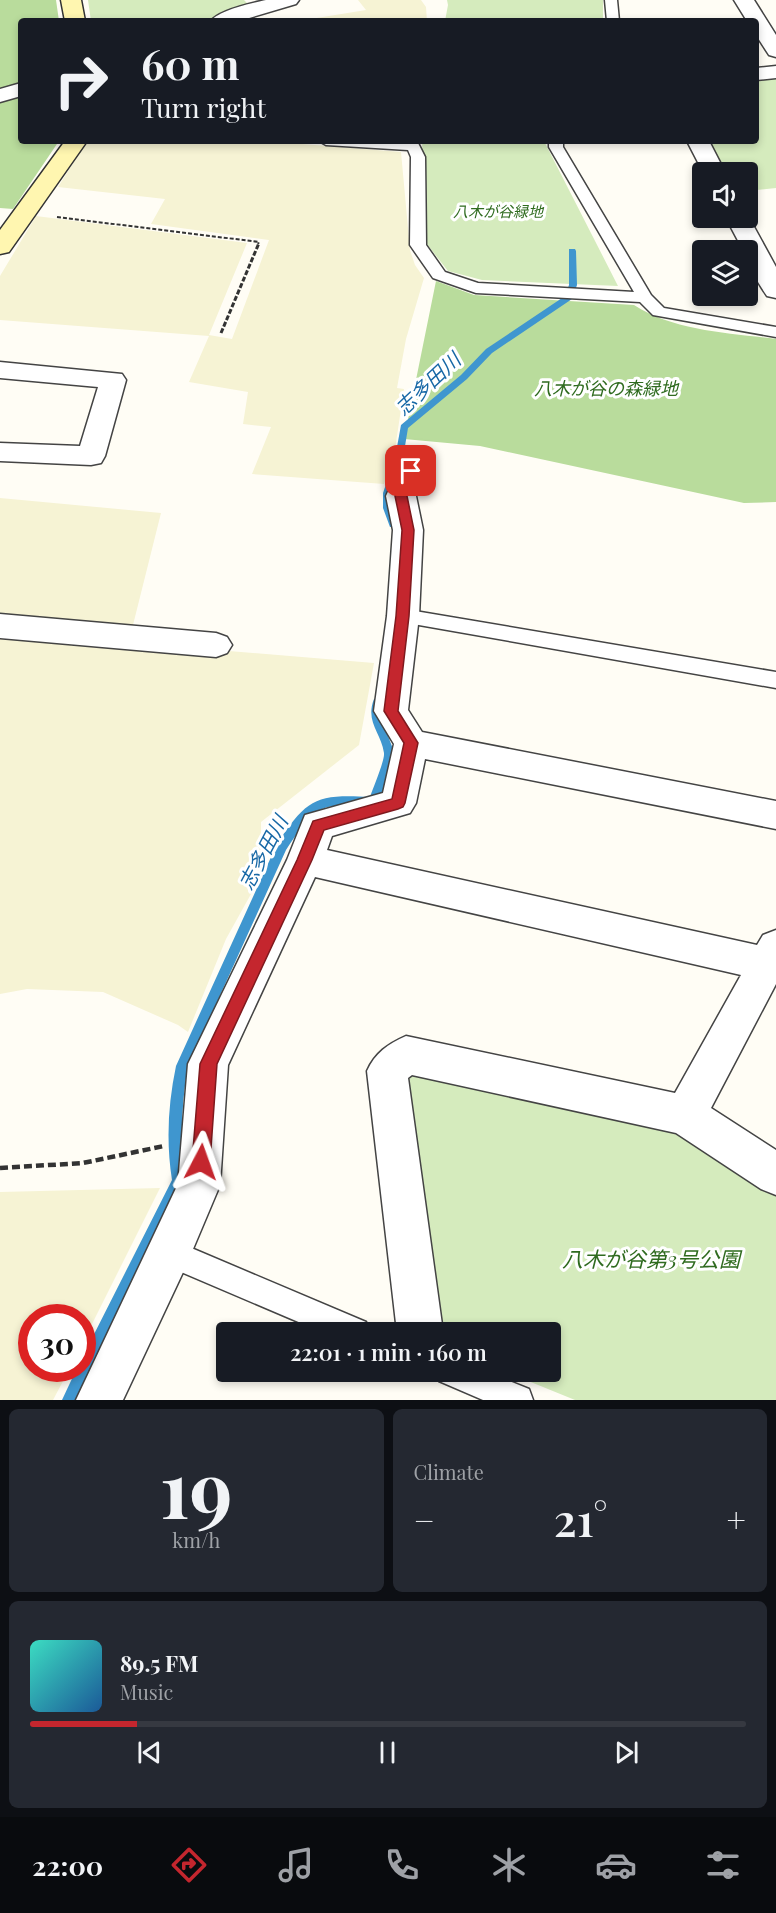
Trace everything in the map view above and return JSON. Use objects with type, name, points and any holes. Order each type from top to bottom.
[{"type":"street","points":[[71,0],[74,18]]},
{"type":"street","points":[[238,18],[255,15],[289,0]]},
{"type":"street","points":[[744,0],[755,18]]},
{"type":"street","points":[[759,24],[776,51]]},
{"type":"street","points":[[759,74],[776,72]]},
{"type":"street","points":[[0,96],[18,90]]},
{"type":"street","points":[[3,237],[24,213],[74,144]]},
{"type":"street","points":[[700,144],[709,162]]},
{"type":"street","points":[[743,228],[776,291]]},
{"type":"street","points":[[0,370],[113,380],[91,456],[0,452]]},
{"type":"street","points":[[99,1400],[200,1185],[208,1064],[305,860],[318,825],[398,803],[411,743],[391,711],[403,616],[408,530],[401,496],[411,471]]},
{"type":"street","points":[[0,626],[216,645]]},
{"type":"street","points":[[411,743],[776,815]]},
{"type":"street","points":[[305,860],[771,956],[685,1114]]},
{"type":"street","points":[[419,1322],[387,1071],[406,1055],[685,1114],[776,1174]]},
{"type":"lane","points":[[611,0],[613,18]]},
{"type":"lane","points":[[378,144],[413,146],[418,157],[418,245],[439,275],[476,288],[645,297]]},
{"type":"lane","points":[[556,144],[645,297],[659,312],[776,332]]},
{"type":"lane","points":[[403,616],[776,680]]},
{"type":"lane","points":[[170,1253],[332,1322]]},
{"type":"lane","points":[[475,1382],[518,1400]]},
{"type":"path","points":[[24,213],[259,242],[221,333]]},
{"type":"path","points":[[0,1168],[83,1163],[129,1153]]},
{"type":"shaded area","points":[[358,0],[421,0],[426,7],[427,18],[317,18],[366,10]]},
{"type":"shaded area","points":[[85,144],[302,144],[401,152],[410,250],[415,265],[424,278],[406,339],[397,388],[404,389],[394,456],[384,484],[252,474],[271,427],[243,424],[248,392],[189,382],[209,336],[0,320],[0,276],[36,216],[247,243],[209,335],[232,339],[269,240],[151,224],[165,199],[58,187]]},
{"type":"shaded area","points":[[0,498],[161,513],[132,629],[0,619]]},
{"type":"shaded area","points":[[0,632],[374,663],[359,745],[261,822],[261,876],[226,939],[188,1032],[178,1025],[103,992],[27,989],[0,994]]},
{"type":"shaded area","points":[[160,1188],[96,1316],[96,1304],[18,1304],[18,1382],[63,1382],[53,1400],[0,1400],[0,1192]]},
{"type":"green space","points":[[0,0],[56,0],[59,18],[18,18],[18,144],[57,144],[13,209],[0,208]]},
{"type":"green space","points":[[88,0],[244,0],[251,7],[218,18],[91,18]]},
{"type":"green space","points":[[447,0],[603,0],[603,18],[446,18]]},
{"type":"green space","points":[[776,76],[776,188],[758,190],[758,162],[718,162],[708,144],[759,144],[759,78]]},
{"type":"green space","name":"八木が谷緑地","points":[[422,144],[546,144],[618,286],[482,280],[448,271],[426,243]]},
{"type":"green space","name":"八木が谷の森緑地","points":[[436,281],[474,295],[634,305],[650,314],[684,326],[776,339],[776,502],[744,503],[480,446],[404,439]]},
{"type":"green space","name":"八木が谷第3号公園","points":[[418,1067],[692,1136],[776,1190],[776,1400],[575,1400],[531,1382],[561,1382],[561,1322],[442,1322],[402,1088]]},
{"type":"waterway","name":"志多田川","points":[[393,525],[388,508],[388,493],[399,458],[404,427],[464,377],[489,351],[569,297],[573,285],[572,251]]},
{"type":"waterway","name":"志多田川","points":[[69,1400],[179,1181],[174,1124],[182,1066],[281,847],[301,818],[318,804],[339,800],[374,802],[390,754],[376,718],[378,702]]},
{"type":"route","points":[[201,1162],[208,1064],[305,860],[318,825],[398,803],[411,743],[391,711],[403,616],[408,530],[401,507],[401,496],[411,471]]}]
